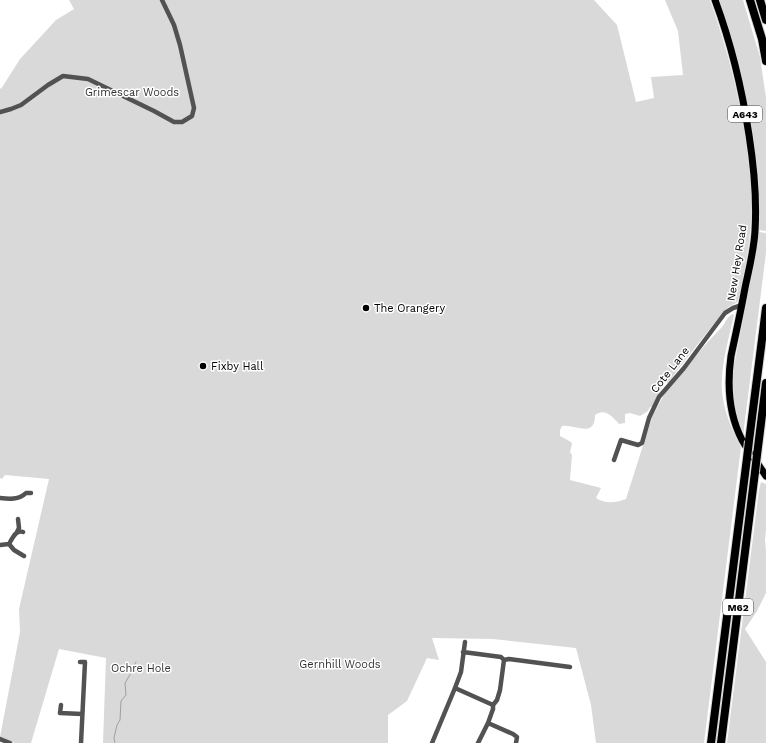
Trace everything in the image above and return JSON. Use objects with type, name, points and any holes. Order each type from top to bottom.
[{"type":"highway","points":[[750,0],[762,39],[766,61]]},
{"type":"highway","points":[[760,0],[766,20]]},
{"type":"highway","name":"M62","points":[[711,743],[766,308]]},
{"type":"highway","name":"M62","points":[[721,743],[766,383]]},
{"type":"main road","name":"New Hey Road","points":[[715,0],[740,86],[748,126],[755,182],[755,235],[730,364],[728,384],[730,401],[738,430],[743,441],[766,476]]},
{"type":"street","points":[[0,112],[21,105],[63,76],[88,79],[174,122],[182,122],[192,116],[194,108],[180,45],[174,25],[162,0]]},
{"type":"street","name":"Cote Lane","points":[[614,460],[621,440],[638,445],[642,443],[648,418],[659,397],[684,368],[725,313],[742,305]]},
{"type":"street","points":[[0,498],[16,499],[20,498],[25,491],[31,493]]},
{"type":"street","points":[[0,545],[9,544],[19,528],[18,519]]},
{"type":"street","points":[[17,532],[23,532]]},
{"type":"street","points":[[9,544],[14,550],[24,556]]},
{"type":"street","points":[[432,743],[456,688],[461,672],[465,642]]},
{"type":"street","points":[[463,652],[501,657],[504,660],[509,659],[570,667]]},
{"type":"street","points":[[478,743],[488,723],[493,705],[497,700],[500,690],[504,660]]},
{"type":"street","points":[[80,662],[85,662],[81,743]]},
{"type":"street","points":[[456,688],[493,705]]},
{"type":"street","points":[[61,705],[60,715],[82,714]]},
{"type":"street","points":[[488,723],[513,734],[517,737],[516,743]]},
{"type":"street","points":[[0,739],[10,743]]},
{"type":"green space","points":[[69,0],[594,0],[617,25],[636,102],[654,98],[651,77],[683,75],[678,31],[665,0],[710,0],[723,41],[739,103],[752,193],[747,256],[738,301],[724,311],[668,383],[666,382],[662,387],[652,407],[650,407],[648,411],[640,416],[630,413],[625,414],[625,423],[619,424],[614,418],[602,412],[595,415],[592,427],[583,429],[562,426],[560,430],[560,436],[572,444],[570,452],[572,455],[570,480],[601,488],[596,498],[599,500],[614,502],[626,499],[652,417],[665,393],[723,326],[729,317],[733,314],[734,315],[722,373],[722,391],[728,420],[741,447],[704,743],[596,743],[591,705],[576,648],[493,639],[432,638],[439,660],[427,658],[407,701],[388,715],[388,743],[103,743],[106,658],[59,649],[31,743],[15,743],[0,737],[20,632],[19,609],[49,479],[5,475],[2,479],[0,478],[0,88],[1,89],[20,59],[56,20],[74,9]]},
{"type":"green space","points":[[719,0],[743,0],[760,57],[766,98],[766,231],[759,230],[759,199],[755,152],[742,79],[728,26]]},
{"type":"green space","points":[[759,232],[766,233],[766,253],[743,436],[734,402],[733,377]]},
{"type":"green space","points":[[761,482],[766,484],[766,593],[757,611],[745,629],[766,662],[766,743],[727,743],[759,490]]},
{"type":"waterway","points":[[115,743],[114,738],[117,725],[120,720],[121,701],[126,695],[125,683],[136,662]]},
{"type":"place","name":"The Orangery","points":[[366,308]]},
{"type":"place","name":"Fixby Hall","points":[[203,366]]},
{"type":"park label","name":"Grimescar Woods","points":[[132,92]]},
{"type":"park label","name":"Gernhill Woods","points":[[340,664]]},
{"type":"park label","name":"Ochre Hole","points":[[141,668]]}]
